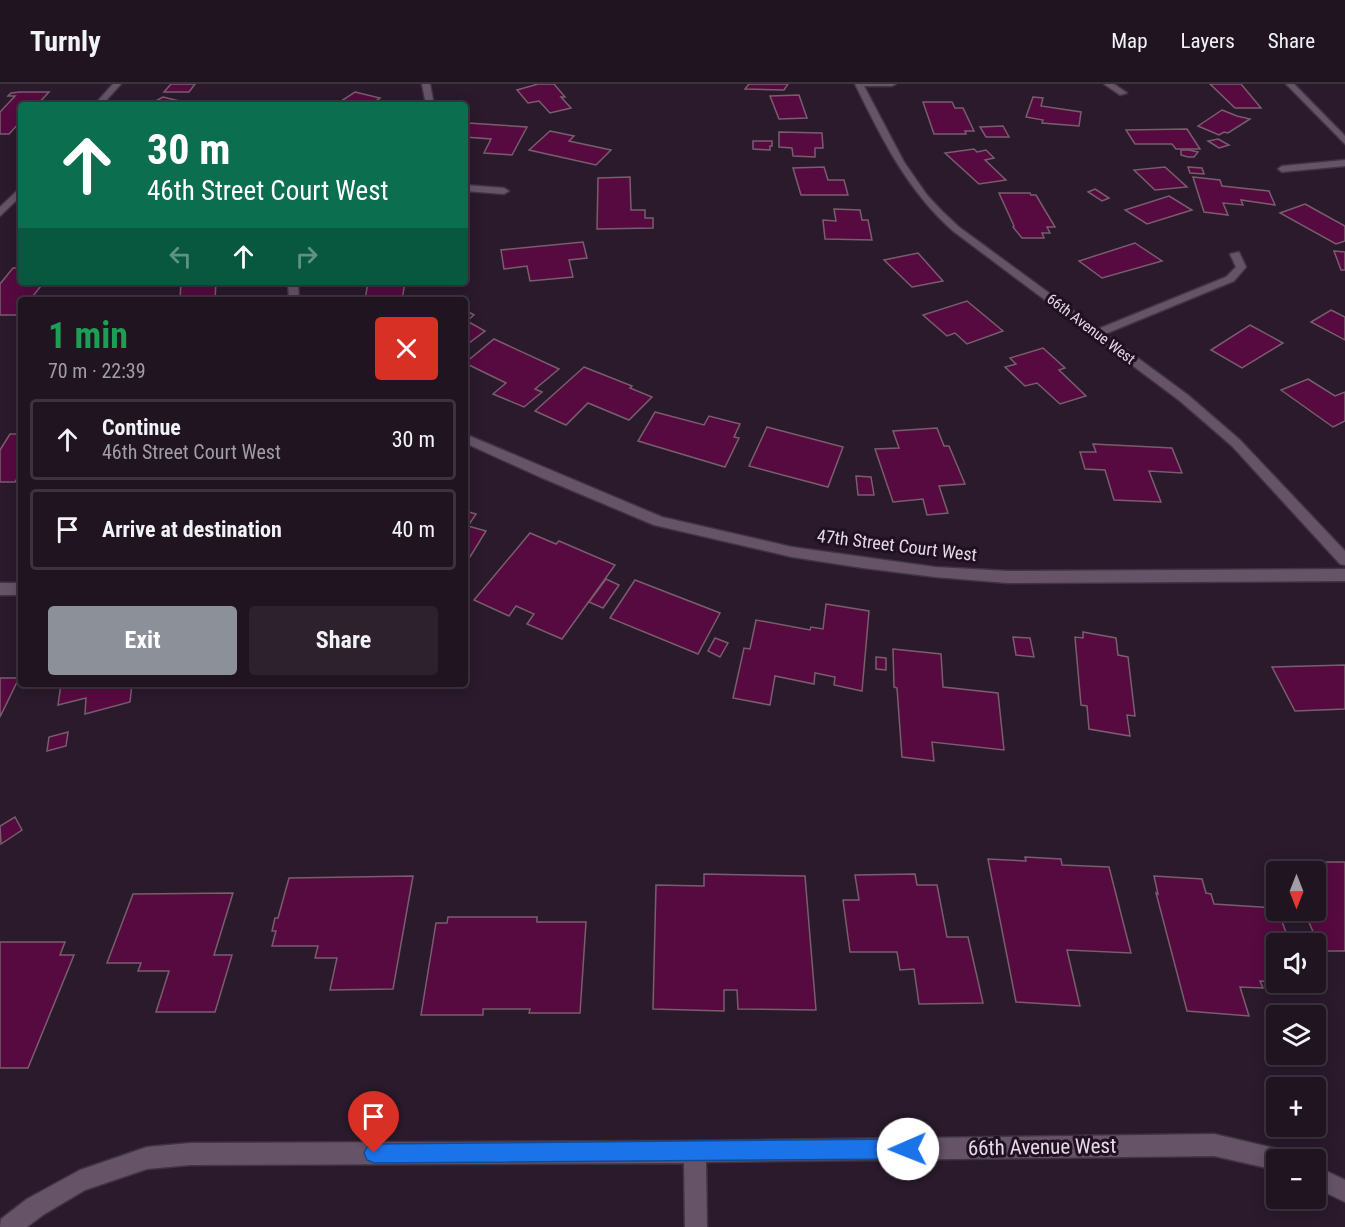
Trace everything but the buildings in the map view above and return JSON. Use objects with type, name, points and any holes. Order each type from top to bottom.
[{"type":"street","points":[[101,102],[117,84]]},
{"type":"street","points":[[426,84],[429,102]]},
{"type":"street","points":[[859,84],[892,84]]},
{"type":"street","name":"66th Avenue West","points":[[859,84],[908,180],[927,204],[956,229],[1184,398],[1236,443],[1345,560]]},
{"type":"street","points":[[1108,84],[1123,93]]},
{"type":"street","points":[[1290,84],[1345,141]]},
{"type":"street","points":[[1282,169],[1345,163]]},
{"type":"street","points":[[468,188],[504,191]]},
{"type":"street","points":[[0,213],[18,193]]},
{"type":"street","points":[[1097,333],[1230,279],[1241,267],[1235,254]]},
{"type":"street","name":"47th Street Court West","points":[[468,439],[544,474],[659,521],[781,550],[863,564],[1008,577],[1345,575]]},
{"type":"street","points":[[0,589],[18,589]]},
{"type":"street","name":"66th Avenue West","points":[[9,1227],[35,1207],[80,1181],[147,1158],[189,1154],[695,1152],[1214,1145],[1266,1157]]},
{"type":"street","points":[[695,1152],[696,1227]]},
{"type":"street","points":[[1326,1182],[1345,1191]]},
{"type":"route","points":[[374,1153],[908,1149]]}]
